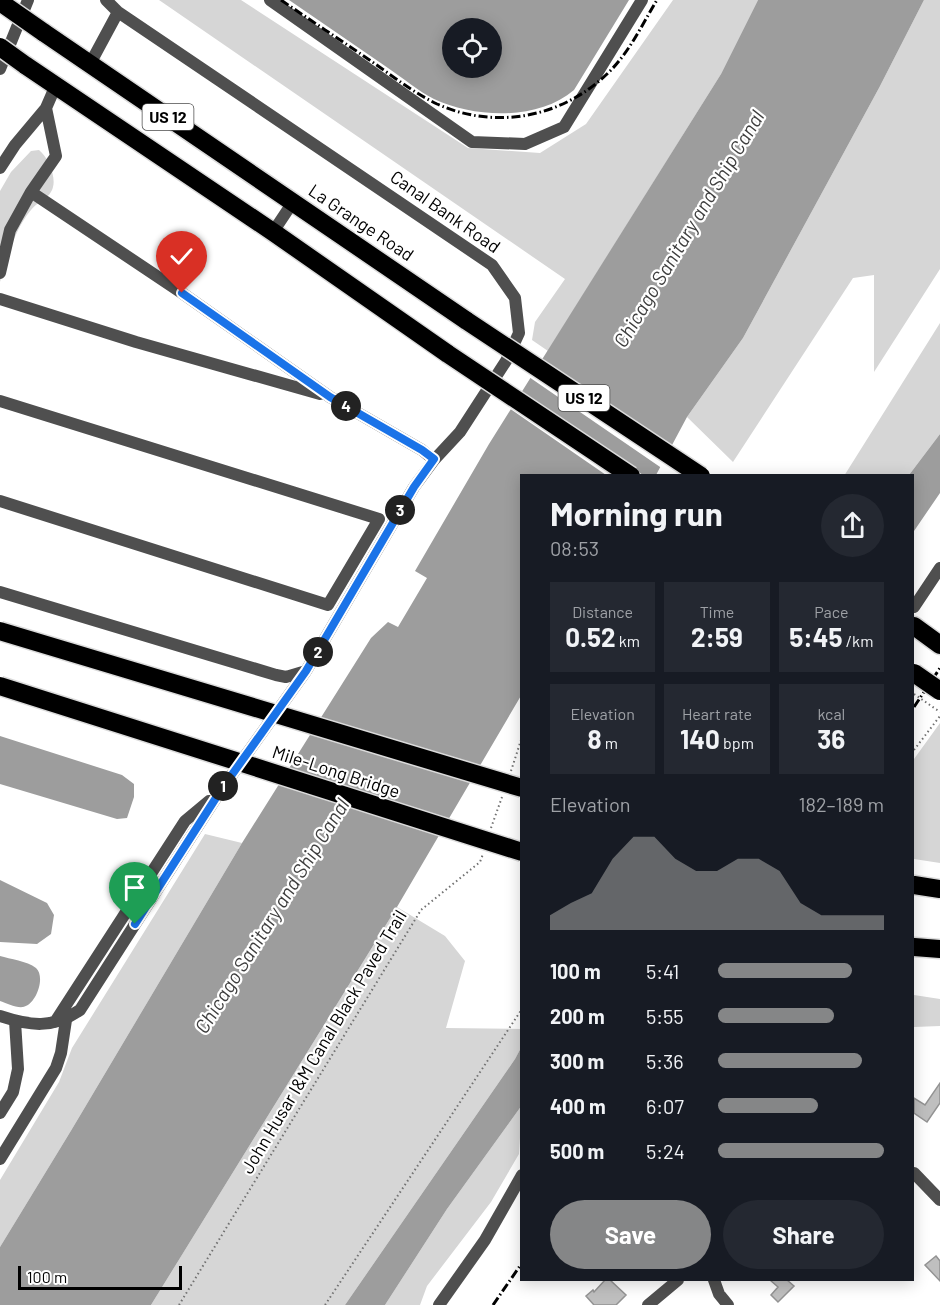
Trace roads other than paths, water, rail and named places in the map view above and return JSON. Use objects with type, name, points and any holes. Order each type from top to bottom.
[{"type":"highway","name":"La Grange Road","points":[[0,2],[467,321],[698,474]]},
{"type":"highway","name":"US 12","points":[[0,47],[448,354],[628,474]]},
{"type":"highway","points":[[914,626],[940,645]]},
{"type":"highway","name":"Mile-Long Bridge","points":[[0,631],[520,787]]},
{"type":"highway","points":[[914,673],[940,691]]},
{"type":"highway","name":"Mile-Long Bridge","points":[[0,686],[477,840],[520,851]]},
{"type":"highway","points":[[914,885],[940,889]]},
{"type":"highway","points":[[914,947],[940,949]]},
{"type":"street","points":[[0,69],[28,0]]},
{"type":"street","name":"Canal Bank Road","points":[[60,1021],[80,1010],[221,790],[306,671],[414,487],[434,459],[460,432],[506,361],[519,333],[515,298],[492,265],[118,12],[106,0]]},
{"type":"street","points":[[270,0],[472,142],[525,144],[564,127],[642,0]]},
{"type":"street","points":[[90,64],[118,12]]},
{"type":"street","points":[[0,168],[15,145],[46,108],[56,86]]},
{"type":"street","points":[[0,273],[10,230],[31,192],[56,156],[46,108]]},
{"type":"street","points":[[31,192],[182,293],[330,397],[434,459]]},
{"type":"street","points":[[273,232],[292,202]]},
{"type":"street","points":[[0,299],[136,342],[330,397]]},
{"type":"street","points":[[0,401],[379,519],[328,605],[0,501]]},
{"type":"street","points":[[914,607],[940,568]]},
{"type":"street","points":[[0,592],[276,675],[286,677],[306,671]]},
{"type":"street","points":[[0,1158],[56,1068],[61,1053],[60,1021],[185,821],[221,790]]},
{"type":"street","points":[[0,1016],[30,1025],[60,1021]]},
{"type":"street","points":[[0,1113],[13,1092],[18,1069],[15,1021]]},
{"type":"street","points":[[914,1173],[940,1200]]},
{"type":"street","points":[[439,1305],[485,1240],[520,1179]]},
{"type":"street","points":[[648,1305],[677,1281]]},
{"type":"street","points":[[714,1281],[719,1294],[728,1305]]},
{"type":"water","points":[[289,0],[629,0],[574,90],[543,107],[506,113],[468,110],[434,99]]},
{"type":"water","name":"Chicago Sanitary and Ship Canal","points":[[758,0],[924,0],[879,88],[743,338],[687,417],[657,474],[520,474],[520,697],[397,907],[151,1305],[0,1305],[0,1247],[242,843],[371,638],[388,622],[398,627],[427,578],[415,571],[489,444],[721,74]]},
{"type":"water","points":[[940,434],[940,493],[914,531],[914,474],[910,474]]},
{"type":"water","points":[[0,736],[122,775],[134,784],[134,797],[127,818],[117,819],[0,784]]},
{"type":"water","points":[[0,880],[47,903],[54,915],[51,934],[37,944],[0,942]]},
{"type":"water","points":[[0,956],[28,964],[39,972],[38,990],[28,1005],[17,1007],[0,1001]]},
{"type":"water","points":[[520,1050],[520,1108],[447,1209],[385,1305],[345,1305]]},
{"type":"railway","points":[[281,0],[401,83],[428,99],[460,112],[483,117],[530,115],[574,99],[612,69],[625,53],[657,0]]},
{"type":"railway","points":[[914,707],[940,668]]},
{"type":"railway","points":[[493,1305],[520,1266]]}]
